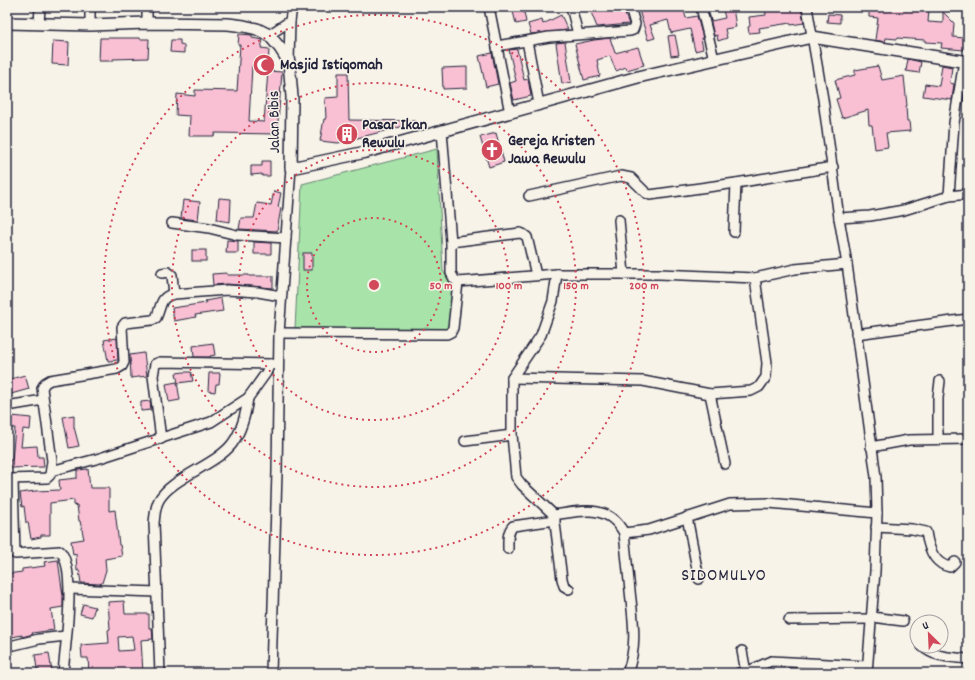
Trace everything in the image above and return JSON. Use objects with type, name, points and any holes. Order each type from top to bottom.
[{"type":"main road","name":"Jalan Bibis","points":[[8,21],[39,24],[90,25],[147,22],[244,26],[257,29],[269,35],[289,62],[292,97],[292,168]]},
{"type":"main road","points":[[292,168],[366,152],[638,77],[812,37],[966,61]]},
{"type":"street","points":[[39,24],[40,7]]},
{"type":"street","points":[[90,7],[90,25]]},
{"type":"street","points":[[147,7],[147,22]]},
{"type":"street","points":[[289,62],[290,21],[292,7]]},
{"type":"street","points":[[489,7],[510,113]]},
{"type":"street","points":[[571,7],[578,34]]},
{"type":"street","points":[[497,46],[578,34],[630,31],[633,30],[635,24],[630,7]]},
{"type":"street","points":[[701,7],[714,59]]},
{"type":"street","points":[[742,651],[742,672],[771,661],[867,670],[877,513],[876,477],[833,167],[807,7]]},
{"type":"street","points":[[269,35],[290,21]]},
{"type":"street","points":[[527,41],[539,104]]},
{"type":"street","points":[[949,196],[954,123],[966,61]]},
{"type":"street","points":[[442,131],[451,242],[451,274],[458,282]]},
{"type":"street","points":[[529,196],[621,176],[631,178],[650,195],[833,167]]},
{"type":"street","points":[[271,673],[274,365],[279,333],[292,168]]},
{"type":"street","points":[[734,232],[736,183]]},
{"type":"street","points":[[839,218],[870,216],[904,210],[949,196],[968,194]]},
{"type":"street","points":[[619,220],[624,274]]},
{"type":"street","points":[[172,224],[209,228],[237,235],[286,238]]},
{"type":"street","points":[[451,242],[520,233],[524,234],[527,237],[536,275]]},
{"type":"street","points":[[458,282],[557,274],[659,274],[755,278],[795,269],[847,264]]},
{"type":"street","points":[[162,272],[168,272],[172,275],[174,294]]},
{"type":"street","points":[[557,274],[553,300],[541,334],[512,378],[512,435],[516,477],[554,518],[562,579],[564,586],[569,589]]},
{"type":"street","points":[[512,378],[643,380],[710,394],[751,391],[759,387],[766,377],[768,363],[755,278]]},
{"type":"street","points":[[279,333],[447,334],[451,332],[453,328],[458,282]]},
{"type":"street","points":[[63,673],[70,589],[64,555],[60,551],[11,554],[10,479],[47,478],[51,471],[52,461],[42,388],[45,383],[50,380],[117,369],[122,366],[124,362],[123,325],[125,323],[152,320],[156,318],[163,299],[168,295],[227,290],[258,292],[281,296]]},
{"type":"street","points":[[856,334],[968,319]]},
{"type":"street","points":[[161,439],[153,376],[155,364],[160,362],[274,365]]},
{"type":"street","points":[[51,471],[100,458],[212,422],[248,398],[266,373],[274,365]]},
{"type":"street","points":[[938,438],[938,398],[940,381]]},
{"type":"street","points":[[710,394],[725,464]]},
{"type":"street","points":[[160,673],[154,523],[159,501],[163,494],[172,486],[218,457],[232,444],[246,414],[248,398]]},
{"type":"street","points":[[7,406],[43,400]]},
{"type":"street","points":[[465,441],[512,435]]},
{"type":"street","points":[[871,447],[909,440],[938,438],[968,439]]},
{"type":"street","points":[[624,533],[649,530],[730,504],[769,502],[877,513]]},
{"type":"street","points":[[508,549],[509,533],[513,526],[585,511],[604,513],[614,519],[624,533],[634,628],[634,646],[627,673]]},
{"type":"street","points":[[687,517],[699,579]]},
{"type":"street","points":[[876,527],[912,529],[926,532],[931,552],[939,562],[950,567],[955,562]]},
{"type":"street","points":[[70,589],[157,592]]},
{"type":"street","points":[[789,620],[888,618],[903,621]]},
{"type":"street","points":[[14,645],[39,639],[66,636]]},
{"type":"street","points":[[934,654],[943,658],[968,659]]},
{"type":"green space","points":[[437,149],[443,271],[455,289],[454,330],[295,329],[302,184]]},
{"type":"building","points":[[512,7],[523,7],[526,22],[516,24]]},
{"type":"building","points":[[599,7],[622,7],[629,24],[597,27],[590,10]]},
{"type":"building","points":[[638,7],[683,7],[686,18],[697,16],[703,38],[701,38],[703,49],[695,51],[690,29],[671,33],[668,20],[650,25],[655,38],[648,40]]},
{"type":"building","points":[[765,7],[801,7],[804,23],[791,25],[790,23],[759,28],[760,32],[749,33],[749,17],[766,15]]},
{"type":"building","points":[[869,7],[914,7],[929,10],[928,22],[943,23],[943,12],[954,23],[953,37],[965,38],[964,50],[941,48],[942,43],[925,42],[925,40],[886,38],[885,42],[875,40],[878,18],[869,17]]},
{"type":"building","points":[[733,8],[736,27],[725,29],[727,38],[718,41],[717,35],[714,36],[709,13],[711,21],[725,18],[723,10]]},
{"type":"building","points":[[828,14],[840,15],[840,23],[827,22]]},
{"type":"building","points":[[561,15],[568,30],[531,34],[528,24],[542,20],[543,24]]},
{"type":"building","points":[[239,34],[252,35],[252,38],[263,40],[261,48],[269,49],[268,67],[252,66],[249,121],[264,122],[268,71],[282,72],[277,134],[215,133],[214,136],[189,136],[190,116],[176,115],[177,94],[195,96],[195,90],[237,91],[240,45],[238,45]]},
{"type":"building","points":[[675,35],[679,55],[671,56],[668,36]]},
{"type":"building","points":[[100,38],[149,39],[148,58],[99,61]]},
{"type":"building","points":[[610,38],[615,53],[638,47],[644,65],[627,70],[626,67],[616,71],[610,56],[597,60],[600,76],[584,80],[575,44]]},
{"type":"building","points":[[171,40],[180,40],[180,44],[184,45],[184,53],[170,52]]},
{"type":"building","points":[[53,41],[69,42],[68,65],[52,64]]},
{"type":"building","points":[[565,42],[571,82],[562,84],[556,43]]},
{"type":"building","points":[[517,49],[524,80],[528,79],[531,96],[514,100],[510,83],[516,81],[509,50]]},
{"type":"building","points":[[492,53],[498,84],[486,87],[479,56]]},
{"type":"building","points":[[908,59],[921,62],[919,73],[906,71]]},
{"type":"building","points":[[942,65],[952,67],[950,83],[954,84],[952,100],[923,96],[925,84],[939,86]]},
{"type":"building","points":[[878,66],[882,80],[904,76],[907,121],[909,121],[910,131],[886,133],[888,147],[875,149],[872,125],[869,125],[868,110],[842,118],[836,99],[840,98],[835,80],[855,75],[855,70]]},
{"type":"building","points":[[467,67],[467,88],[443,89],[442,68]]},
{"type":"building","name":"Pasar Ikan Rewulu","points":[[338,73],[348,73],[349,120],[416,121],[416,123],[338,143],[320,141],[324,119],[326,119],[325,98],[338,97]]},
{"type":"building","name":"Gereja Kristen Jawa Rewulu","points":[[496,133],[504,162],[489,167],[480,137]]},
{"type":"building","points":[[262,161],[270,161],[270,176],[262,176],[262,174],[251,175],[251,166],[262,166]]},
{"type":"building","points":[[274,191],[281,193],[278,207],[281,208],[277,231],[239,229],[241,218],[254,218],[257,203],[271,205]]},
{"type":"building","points":[[219,198],[231,199],[230,222],[217,220]]},
{"type":"building","points":[[183,200],[200,202],[198,220],[181,218]]},
{"type":"building","points":[[227,240],[238,241],[238,253],[226,253]]},
{"type":"building","points":[[254,242],[271,243],[271,254],[254,254]]},
{"type":"building","points":[[192,250],[206,250],[206,261],[192,261]]},
{"type":"building","points":[[303,253],[312,253],[312,270],[303,270]]},
{"type":"building","points":[[227,273],[227,275],[273,276],[273,288],[227,284],[213,285],[212,274]]},
{"type":"building","points":[[221,298],[223,311],[195,315],[196,317],[174,321],[172,308],[206,303],[205,301]]},
{"type":"building","points":[[117,338],[118,360],[108,361],[104,340]]},
{"type":"building","points":[[213,343],[215,355],[210,357],[194,357],[193,346]]},
{"type":"building","points":[[144,353],[147,376],[131,378],[130,355]]},
{"type":"building","points":[[191,372],[193,381],[178,383],[176,373]]},
{"type":"building","points":[[209,373],[220,373],[219,384],[216,384],[215,392],[208,391]]},
{"type":"building","points":[[25,375],[29,389],[11,394],[7,380]]},
{"type":"building","points":[[177,382],[180,400],[169,402],[166,384]]},
{"type":"building","points":[[150,401],[151,410],[141,411],[141,402]]},
{"type":"building","points":[[74,415],[74,427],[79,446],[69,448],[63,417]]},
{"type":"building","points":[[12,416],[31,418],[30,430],[23,429],[21,447],[37,446],[38,457],[43,457],[44,467],[10,468],[15,428],[11,428]]},
{"type":"building","points":[[88,469],[90,488],[109,488],[109,511],[115,510],[119,545],[122,556],[105,559],[106,570],[102,583],[99,584],[81,583],[79,570],[77,571],[76,554],[73,555],[71,541],[84,539],[79,521],[77,505],[74,506],[74,500],[50,503],[50,535],[41,535],[41,537],[31,539],[28,522],[26,523],[24,506],[22,507],[20,493],[60,490],[59,480],[77,478],[77,470]]},
{"type":"building","points":[[58,560],[63,607],[51,609],[54,630],[32,633],[33,634],[22,637],[22,635],[7,638],[7,574],[22,572],[22,569],[45,566],[44,562]]},
{"type":"building","points":[[124,601],[125,614],[149,614],[149,628],[152,628],[153,639],[141,640],[143,673],[109,673],[109,671],[89,672],[88,658],[82,658],[81,645],[109,643],[108,630],[110,629],[108,602]],"holes":[[[132,636],[134,650],[119,651],[118,637]]]},
{"type":"building","points":[[83,604],[95,607],[92,617],[80,614]]},
{"type":"building","points":[[49,653],[52,673],[40,673],[39,669],[37,669],[35,655]]},
{"type":"place","name":"Masjid Istiqomah","points":[[264,65]]},
{"type":"place","name":"Pasar Ikan Rewulu","points":[[347,134]]},
{"type":"place","name":"Gereja Kristen Jawa Rewulu","points":[[492,150]]},
{"type":"district","name":"SIDOMULYO","points":[[724,576]]}]
